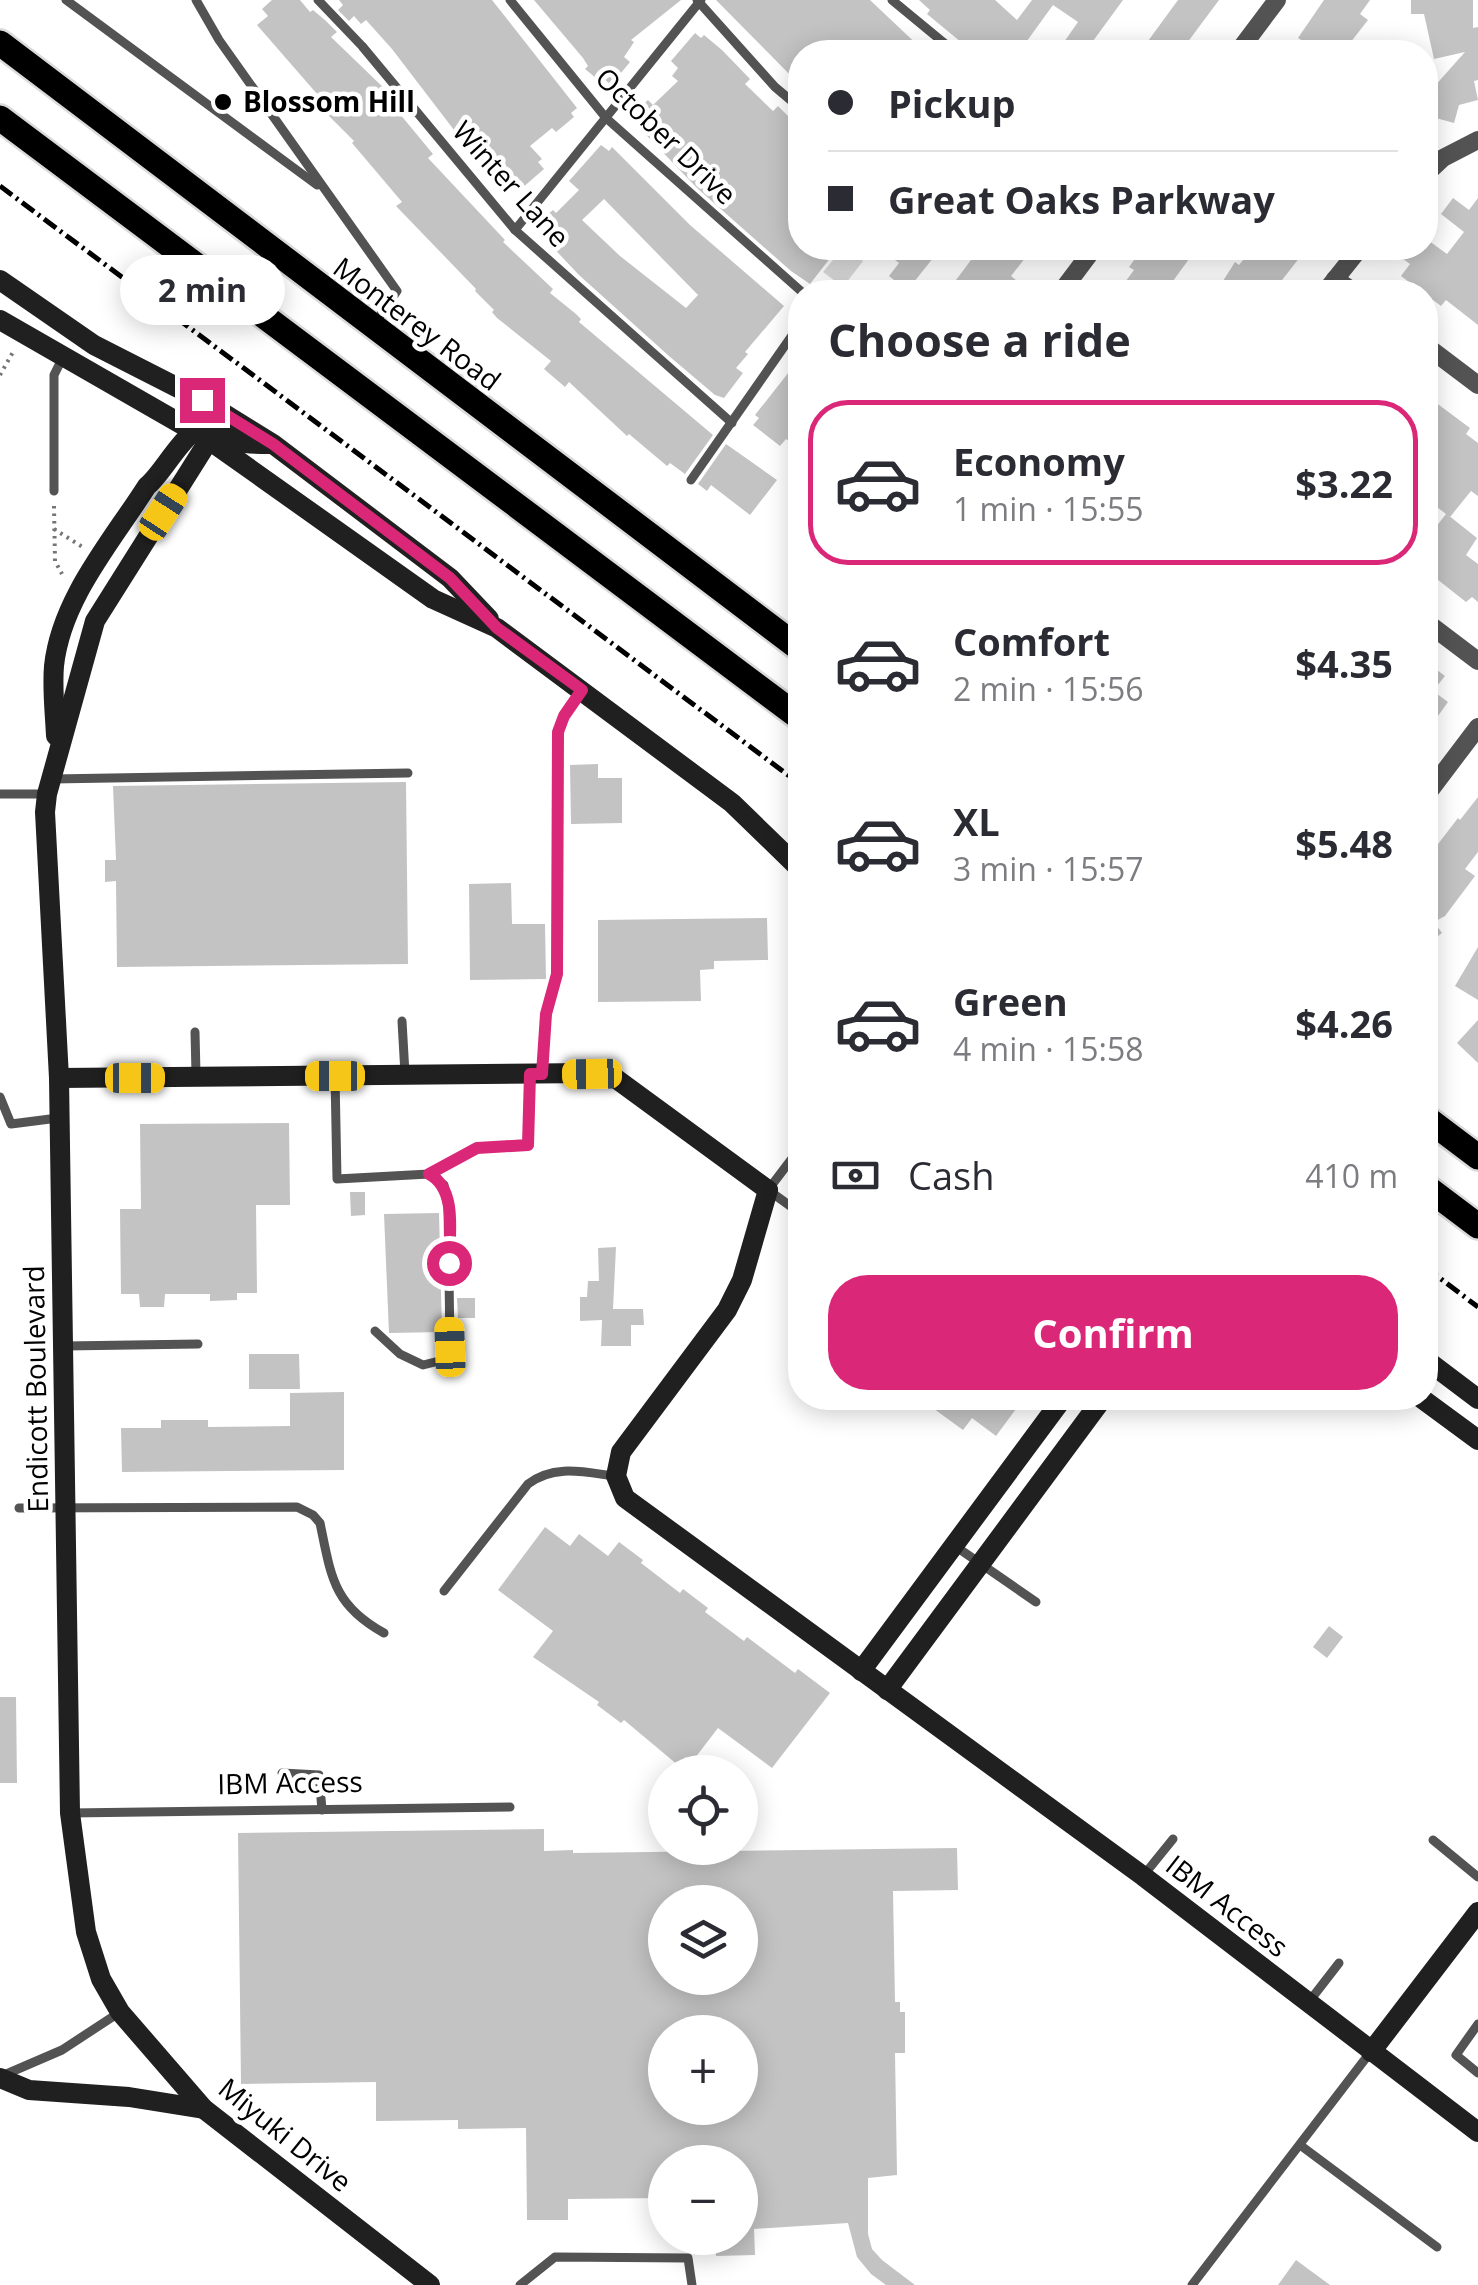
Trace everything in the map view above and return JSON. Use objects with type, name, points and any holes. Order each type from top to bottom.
[{"type":"main road","name":"Monterey Road","points":[[0,43],[788,640]]},
{"type":"main road","points":[[0,118],[788,709]]},
{"type":"main road","points":[[1438,1128],[1478,1157]]},
{"type":"main road","points":[[1438,1196],[1478,1226]]},
{"type":"street","points":[[1247,40],[1276,0]]},
{"type":"street","points":[[1438,163],[1478,140]]},
{"type":"street","points":[[1335,280],[1351,260]]},
{"type":"street","points":[[0,280],[94,345],[214,406],[273,444],[450,578],[497,628],[732,802],[788,857]]},
{"type":"street","points":[[0,320],[201,435],[433,599],[497,628]]},
{"type":"street","points":[[1438,356],[1478,385]]},
{"type":"street","points":[[201,435],[206,425],[217,426],[244,442],[273,444]]},
{"type":"street","name":"Endicott Boulevard","points":[[120,2012],[101,1979],[86,1932],[70,1814],[51,777],[56,657],[76,596],[124,521],[147,486],[201,435]]},
{"type":"street","name":"Endicott Boulevard","points":[[51,777],[95,621],[148,536],[201,435]]},
{"type":"street","points":[[124,521],[148,536]]},
{"type":"street","points":[[1438,631],[1478,661]]},
{"type":"street","points":[[1438,780],[1478,727]]},
{"type":"street","points":[[59,1078],[536,1074],[615,1078],[768,1190],[742,1280],[727,1310],[621,1452],[616,1476]]},
{"type":"street","points":[[1438,1370],[1478,1399]]},
{"type":"street","points":[[860,1671],[1054,1410]]},
{"type":"street","points":[[887,1690],[1094,1410]]},
{"type":"street","points":[[1437,1410],[1478,1440]]},
{"type":"street","name":"IBM Access","points":[[616,1476],[625,1498],[1143,1876],[1478,2132]]},
{"type":"street","points":[[1371,2052],[1478,1912]]},
{"type":"street","name":"Miyuki Drive","points":[[120,2012],[204,2108],[430,2285]]},
{"type":"street","points":[[0,2078],[29,2090],[129,2096],[204,2108]]},
{"type":"lane","points":[[66,0],[326,192]]},
{"type":"lane","points":[[196,0],[218,40],[397,291],[371,327]]},
{"type":"lane","name":"Winter Lane","points":[[318,0],[362,46],[516,230],[732,422]]},
{"type":"lane","name":"October Drive","points":[[510,0],[606,118],[788,280]]},
{"type":"lane","points":[[892,0],[940,40]]},
{"type":"lane","points":[[516,230],[699,1],[788,98]]},
{"type":"lane","points":[[691,480],[788,341]]},
{"type":"lane","points":[[54,491],[54,376],[64,357]]},
{"type":"lane","points":[[335,1076],[337,1179],[429,1174],[477,1148],[528,1145],[546,1014],[557,974],[558,732],[582,690]]},
{"type":"lane","points":[[0,794],[51,777],[408,773]]},
{"type":"lane","points":[[402,1021],[405,1075]]},
{"type":"lane","points":[[196,1032],[196,1077]]},
{"type":"lane","points":[[0,1097],[11,1124],[60,1118]]},
{"type":"lane","points":[[788,1164],[768,1190],[788,1205]]},
{"type":"lane","points":[[375,1332],[395,1350],[423,1365],[439,1361],[450,1347],[448,1205],[444,1185],[429,1174]]},
{"type":"lane","points":[[62,1346],[198,1344]]},
{"type":"lane","points":[[444,1591],[538,1476],[569,1471],[616,1476]]},
{"type":"lane","points":[[19,1508],[280,1507],[306,1511],[320,1523],[337,1592],[344,1604],[384,1633]]},
{"type":"lane","points":[[952,1545],[1036,1602]]},
{"type":"lane","points":[[282,1773],[319,1775],[322,1810]]},
{"type":"lane","name":"IBM Access","points":[[70,1814],[510,1807]]},
{"type":"lane","points":[[1143,1876],[1173,1839]]},
{"type":"lane","points":[[1433,1840],[1478,1877]]},
{"type":"lane","points":[[1308,2003],[1339,1962]]},
{"type":"lane","points":[[0,2078],[62,2050],[120,2012]]},
{"type":"lane","points":[[1478,2024],[1456,2055],[1478,2073]]},
{"type":"lane","points":[[1192,2285],[1371,2052]]},
{"type":"lane","points":[[1300,2145],[1437,2247]]},
{"type":"lane","points":[[520,2285],[555,2257],[688,2258],[692,2285]]},
{"type":"path","points":[[0,375],[12,352]]},
{"type":"path","points":[[54,491],[55,561],[62,574]]},
{"type":"path","points":[[54,528],[100,559]]},
{"type":"shaded area","points":[[833,260],[863,261],[848,280],[834,280],[823,272]]},
{"type":"building","points":[[272,0],[300,0],[310,12],[313,10],[326,21],[337,32],[331,37],[388,92],[385,96],[433,154],[428,158],[503,242],[553,289],[550,293],[713,435],[685,474],[670,463],[667,466],[627,436],[569,382],[565,387],[544,369],[551,361],[497,318],[476,289],[396,206],[402,202],[354,141],[327,114],[331,110],[257,25],[268,16],[262,9]]},
{"type":"building","points":[[339,0],[492,0],[577,108],[571,113],[574,117],[556,132],[552,128],[530,146],[542,159],[538,162],[544,169],[521,189],[515,183],[503,194],[392,49],[366,20],[361,24],[354,16],[349,21],[338,10],[343,5]]},
{"type":"building","points":[[534,0],[681,0],[631,40],[634,42],[624,57],[630,62],[611,85],[585,69],[588,66],[583,58]]},
{"type":"building","points":[[716,0],[870,0],[912,40],[788,40],[788,73]]},
{"type":"building","points":[[919,0],[995,0],[1017,20],[1032,0],[1123,0],[1094,40],[1065,40],[1078,22],[1053,5],[1028,40],[958,40],[927,14],[930,10]]},
{"type":"building","points":[[1178,0],[1219,0],[1189,40],[1149,40]]},
{"type":"building","points":[[1324,0],[1370,0],[1360,14],[1368,20],[1352,40],[1298,38]]},
{"type":"building","points":[[1411,0],[1473,0],[1473,28],[1478,27],[1478,80],[1474,81],[1478,100],[1459,105],[1454,123],[1438,119],[1438,82],[1465,52],[1438,58],[1438,40],[1430,40],[1424,14],[1411,14]]},
{"type":"building","points":[[695,33],[701,38],[704,35],[750,79],[745,84],[773,111],[778,106],[788,116],[788,260],[829,260],[813,280],[804,280],[791,271],[697,188],[629,117],[648,100],[653,105],[678,81],[672,76],[678,68],[671,61]]},
{"type":"building","points":[[601,145],[609,151],[612,147],[690,225],[784,306],[745,352],[748,354],[736,368],[743,373],[724,398],[715,395],[669,356],[545,239],[548,236],[540,228],[546,223],[542,219],[553,210],[556,213],[579,190],[569,181]],"holes":[[[604,199],[698,295],[686,308],[582,220]]]},
{"type":"building","points":[[1453,198],[1469,210],[1478,198],[1478,325],[1446,300],[1441,306],[1438,304],[1438,280],[1406,280],[1401,276],[1410,264],[1404,260],[1438,260],[1438,247],[1447,254],[1464,232],[1441,214]]},
{"type":"building","points":[[895,260],[931,260],[916,280],[894,280],[889,276],[899,263]]},
{"type":"building","points":[[971,260],[1024,260],[1011,276],[1016,280],[956,280]]},
{"type":"building","points":[[1134,260],[1188,260],[1174,280],[1127,280],[1134,270],[1129,267]]},
{"type":"building","points":[[1243,260],[1298,260],[1282,280],[1224,280],[1235,262],[1239,265]]},
{"type":"building","points":[[788,373],[788,440],[780,446],[753,425],[759,418],[755,415]]},
{"type":"building","points":[[1438,404],[1470,428],[1466,434],[1478,443],[1478,496],[1471,491],[1450,517],[1477,538],[1466,555],[1478,564],[1478,602],[1472,597],[1466,602],[1438,580],[1438,524],[1446,514],[1438,508]]},
{"type":"building","points":[[726,444],[777,480],[750,515],[711,485],[707,491],[698,484]]},
{"type":"building","points":[[1438,695],[1448,702],[1438,716]]},
{"type":"building","points":[[598,764],[598,778],[622,778],[622,823],[571,824],[570,765]]},
{"type":"building","points":[[406,782],[408,964],[117,967],[116,881],[105,882],[105,860],[116,860],[113,786]]},
{"type":"building","points":[[1478,797],[1478,852],[1465,869],[1475,876],[1438,920],[1438,844]]},
{"type":"building","points":[[511,883],[512,924],[545,924],[546,979],[470,980],[469,884]]},
{"type":"building","points":[[767,918],[768,960],[714,961],[714,969],[700,970],[701,1001],[598,1002],[598,920]]},
{"type":"building","points":[[1478,947],[1478,1000],[1455,986]]},
{"type":"building","points":[[1478,1020],[1478,1063],[1457,1043]]},
{"type":"building","points":[[289,1123],[290,1205],[256,1205],[257,1293],[237,1293],[237,1300],[210,1301],[210,1294],[165,1294],[164,1307],[140,1307],[139,1294],[121,1294],[120,1209],[141,1209],[140,1124]]},
{"type":"building","points":[[350,1192],[365,1192],[365,1215],[351,1216]]},
{"type":"building","points":[[439,1213],[442,1332],[389,1333],[384,1214]]},
{"type":"building","points":[[616,1247],[613,1309],[643,1309],[644,1325],[631,1325],[631,1346],[601,1346],[602,1320],[580,1321],[580,1297],[587,1297],[588,1281],[599,1281],[598,1248]]},
{"type":"building","points":[[457,1298],[475,1298],[475,1318],[458,1318]]},
{"type":"building","points":[[249,1354],[299,1354],[300,1389],[249,1389]]},
{"type":"building","points":[[344,1392],[344,1470],[122,1472],[121,1428],[161,1428],[161,1420],[208,1420],[208,1427],[290,1426],[290,1393]]},
{"type":"building","points":[[936,1410],[1015,1410],[996,1436],[972,1418],[963,1430]]},
{"type":"building","points":[[545,1527],[570,1546],[579,1534],[608,1556],[619,1542],[680,1593],[683,1589],[708,1608],[705,1612],[744,1641],[747,1637],[830,1693],[772,1768],[718,1728],[697,1755],[666,1755],[624,1720],[621,1723],[597,1705],[599,1702],[533,1657],[553,1631],[498,1590]]},
{"type":"building","points":[[1329,1626],[1343,1637],[1327,1658],[1313,1647]]},
{"type":"building","points":[[0,1697],[16,1697],[17,1783],[0,1783]]},
{"type":"building","points":[[544,1829],[544,1851],[648,1852],[648,1865],[758,1865],[758,1851],[957,1848],[958,1890],[893,1891],[895,2002],[900,2002],[900,2012],[905,2012],[905,2053],[895,2053],[897,2175],[868,2178],[868,2234],[872,2249],[882,2260],[915,2285],[886,2285],[871,2274],[857,2257],[848,2223],[758,2229],[758,2145],[648,2145],[648,2198],[568,2199],[568,2220],[527,2220],[526,2128],[458,2129],[458,2120],[376,2121],[376,2082],[241,2084],[238,1833]]},
{"type":"building","points":[[1296,2260],[1330,2285],[1278,2285]]},
{"type":"railway","points":[[0,186],[788,775]]},
{"type":"railway","points":[[1438,1277],[1478,1307]]},
{"type":"place","name":"Blossom Hill","points":[[223,102]]},
{"type":"route","points":[[202,400],[273,444],[450,578],[497,628],[582,690],[558,732],[557,974],[546,1014],[542,1074],[530,1074],[528,1145],[477,1148],[429,1174],[444,1185],[449,1263]]}]
